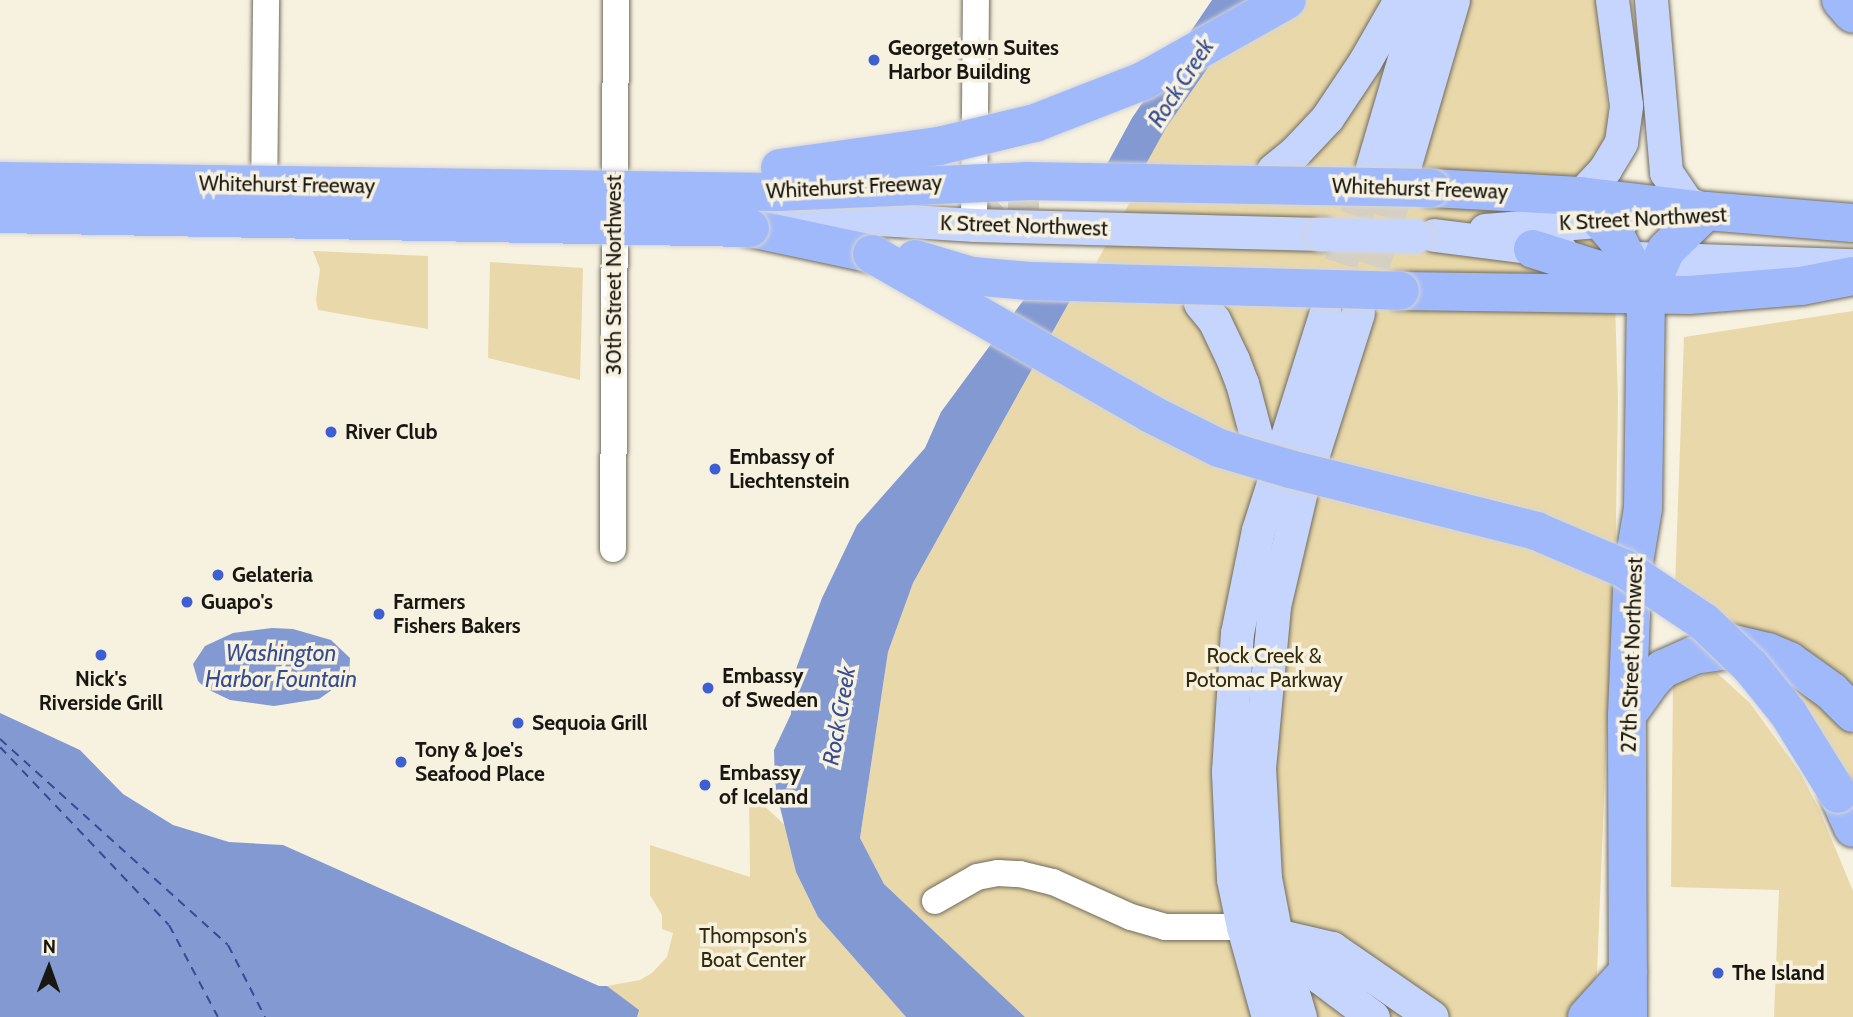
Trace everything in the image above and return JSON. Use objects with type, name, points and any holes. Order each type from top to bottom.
[{"type":"highway","points":[[534,189],[691,172],[797,167],[987,136],[1060,114],[1143,81],[1287,0]]},
{"type":"highway","points":[[1841,0],[1853,14]]},
{"type":"highway","name":"Whitehurst Freeway","points":[[0,181],[779,192],[1026,181],[1402,175],[1592,209],[1706,211]]},
{"type":"highway","points":[[1592,209],[1643,258],[1646,294]]},
{"type":"highway","points":[[1643,258],[1676,238],[1706,211]]},
{"type":"highway","name":"K Street Northwest","points":[[1706,211],[1853,223]]},
{"type":"highway","name":"Whitehurst Freeway","points":[[0,214],[750,228],[872,254],[908,256],[972,276],[1029,281],[1400,291],[1646,294]]},
{"type":"highway","points":[[1532,236],[1646,294]]},
{"type":"highway","points":[[872,254],[1151,414],[1219,447],[1290,469],[1525,527],[1569,542],[1625,569],[1704,622],[1751,667],[1794,721],[1845,811]]},
{"type":"highway","name":"K Street Northwest","points":[[1646,294],[1689,295],[1801,275],[1853,276]]},
{"type":"highway","name":"27th Street Northwest","points":[[1629,1017],[1627,715],[1633,568],[1643,508],[1646,294]]},
{"type":"highway","points":[[1643,508],[1657,599],[1671,621],[1684,629],[1789,661],[1831,691],[1853,713]]},
{"type":"highway","points":[[1627,715],[1663,669],[1694,656],[1747,647]]},
{"type":"highway","points":[[1587,1017],[1628,972],[1648,1017]]},
{"type":"main road","points":[[1272,170],[1295,152],[1327,118],[1401,0]]},
{"type":"main road","points":[[1402,175],[1421,0]]},
{"type":"main road","points":[[1402,175],[1453,0]]},
{"type":"main road","points":[[1532,236],[1592,209],[1605,169],[1621,142],[1626,117],[1612,0]]},
{"type":"main road","points":[[1651,0],[1666,172],[1686,202],[1706,211]]},
{"type":"main road","name":"K Street Northwest","points":[[0,197],[615,206],[1056,228],[1532,236],[1643,258],[1801,275],[1853,265]]},
{"type":"main road","points":[[1200,303],[1214,320],[1229,350],[1242,383],[1255,432]]},
{"type":"main road","points":[[1325,315],[1297,454],[1358,313]]},
{"type":"main road","points":[[1268,1017],[1242,927],[1231,855],[1229,746],[1237,633],[1258,530],[1277,486],[1274,606],[1260,732],[1263,854],[1276,935],[1300,1017]]},
{"type":"main road","points":[[1242,927],[1332,948],[1432,1017]]},
{"type":"main road","points":[[1276,935],[1321,978],[1373,1017]]},
{"type":"street","name":"30th Street Northwest","points":[[613,549],[616,0]]},
{"type":"street","points":[[974,225],[976,0]]},
{"type":"street","points":[[264,201],[266,1]]},
{"type":"street","points":[[935,901],[976,877],[998,873],[1020,874],[1053,882],[1131,917],[1164,927],[1242,927]]},
{"type":"green space","name":"Rock Creek & Potomac Parkway","points":[[1255,0],[1599,0],[1610,137],[1618,400],[1613,692],[1607,724],[1597,973],[1584,1014],[1569,1017],[1025,1017],[884,884],[860,838],[888,652],[913,583],[1166,128]]},
{"type":"green space","points":[[313,251],[428,256],[428,329],[318,310],[316,300],[320,269]]},
{"type":"green space","points":[[490,262],[583,268],[580,380],[488,358]]},
{"type":"green space","points":[[1853,311],[1853,695],[1734,631],[1675,586],[1684,337]]},
{"type":"green space","points":[[1716,672],[1750,703],[1800,772],[1819,809],[1853,891],[1853,1017],[1774,1017],[1779,890],[1671,887],[1673,683]]},
{"type":"green space","points":[[1780,677],[1809,693],[1853,736],[1853,802]]},
{"type":"green space","name":"Thompson's Boat Center","points":[[749,792],[787,827],[796,872],[818,917],[906,1017],[637,1017],[638,1010],[607,986],[640,980],[652,973],[667,957],[673,933],[662,929],[662,915],[650,895],[650,845],[750,877]]},
{"type":"water","name":"Rock Creek","points":[[1212,0],[1255,0],[1166,128],[913,583],[888,652],[860,838],[884,884],[1025,1017],[906,1017],[818,917],[796,872],[775,787],[774,750],[791,714],[792,680],[822,598],[857,525],[925,448],[941,412],[1061,249],[1132,118]]},
{"type":"water","name":"Washington Harbor Fountain","points":[[272,628],[293,629],[331,640],[350,658],[349,678],[319,699],[274,706],[230,700],[205,688],[198,681],[193,664],[205,646],[233,633]]},
{"type":"water","points":[[0,713],[80,750],[123,794],[173,825],[229,842],[283,845],[599,986],[607,986],[639,1010],[637,1017],[0,1017]]},
{"type":"pier","points":[[1101,167],[1149,168],[1076,299],[1020,298],[1058,247]]},
{"type":"ferry route","points":[[0,739],[228,945],[265,1017]]},
{"type":"ferry route","points":[[0,747],[169,925],[218,1017]]},
{"type":"tunnel","points":[[1326,311],[1372,167]]},
{"type":"tunnel","points":[[1358,313],[1403,171]]},
{"type":"tunnel","points":[[974,225],[1008,192],[1039,192]]},
{"type":"place","name":"Georgetown Suites Harbor Building","points":[[874,60]]},
{"type":"place","name":"River Club","points":[[331,432]]},
{"type":"place","name":"Embassy of Liechtenstein","points":[[715,469]]},
{"type":"place","name":"Gelateria","points":[[218,575]]},
{"type":"place","name":"Guapo's","points":[[187,602]]},
{"type":"place","name":"Farmers Fishers Bakers","points":[[379,614]]},
{"type":"place","name":"Nick's Riverside Grill","points":[[101,655]]},
{"type":"place","name":"Embassy of Sweden","points":[[708,688]]},
{"type":"place","name":"Sequoia Grill","points":[[518,723]]},
{"type":"place","name":"Tony & Joe's Seafood Place","points":[[401,762]]},
{"type":"place","name":"Embassy of Iceland","points":[[705,785]]},
{"type":"place","name":"The Island","points":[[1718,973]]}]
